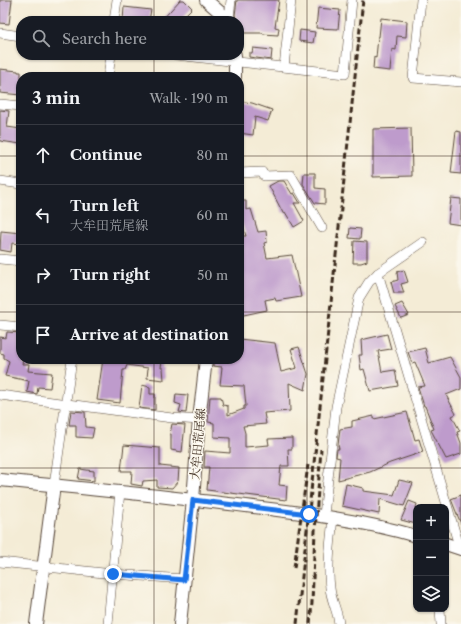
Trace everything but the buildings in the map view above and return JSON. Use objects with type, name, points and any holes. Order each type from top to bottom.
[{"type":"street","points":[[115,16],[117,0]]},
{"type":"street","points":[[206,0],[225,16]]},
{"type":"street","points":[[230,16],[231,0]]},
{"type":"street","points":[[284,67],[291,0]]},
{"type":"street","points":[[244,60],[284,67],[345,74],[352,0]]},
{"type":"street","points":[[421,0],[413,78],[461,82]]},
{"type":"street","points":[[0,33],[16,35]]},
{"type":"street","points":[[109,72],[110,60]]},
{"type":"street","points":[[235,72],[236,60]]},
{"type":"street","points":[[0,104],[16,106]]},
{"type":"street","points":[[244,173],[262,172],[264,176],[291,176],[322,228]]},
{"type":"street","points":[[0,181],[16,183]]},
{"type":"street","points":[[338,624],[338,617],[330,590],[328,568],[328,516],[336,407],[359,298],[369,282],[378,273],[423,242]]},
{"type":"street","points":[[0,259],[16,261]]},
{"type":"street","points":[[378,273],[461,549]]},
{"type":"street","points":[[0,325],[16,327]]},
{"type":"street","points":[[36,624],[71,364]]},
{"type":"street","name":"大牟田荒尾線","points":[[180,624],[205,364]]},
{"type":"street","points":[[0,395],[172,418],[199,420]]},
{"type":"street","points":[[0,480],[120,491],[328,516],[388,528],[413,535]]},
{"type":"street","points":[[108,624],[120,491]]},
{"type":"street","points":[[449,545],[461,549]]},
{"type":"street","points":[[0,562],[184,580]]},
{"type":"street","points":[[440,612],[441,624]]},
{"type":"railway","points":[[297,624],[363,0]]},
{"type":"railway","points":[[310,624],[321,449]]},
{"type":"railway","points":[[294,568],[308,465]]},
{"type":"route","points":[[113,574],[184,580],[193,500],[309,514]]}]
